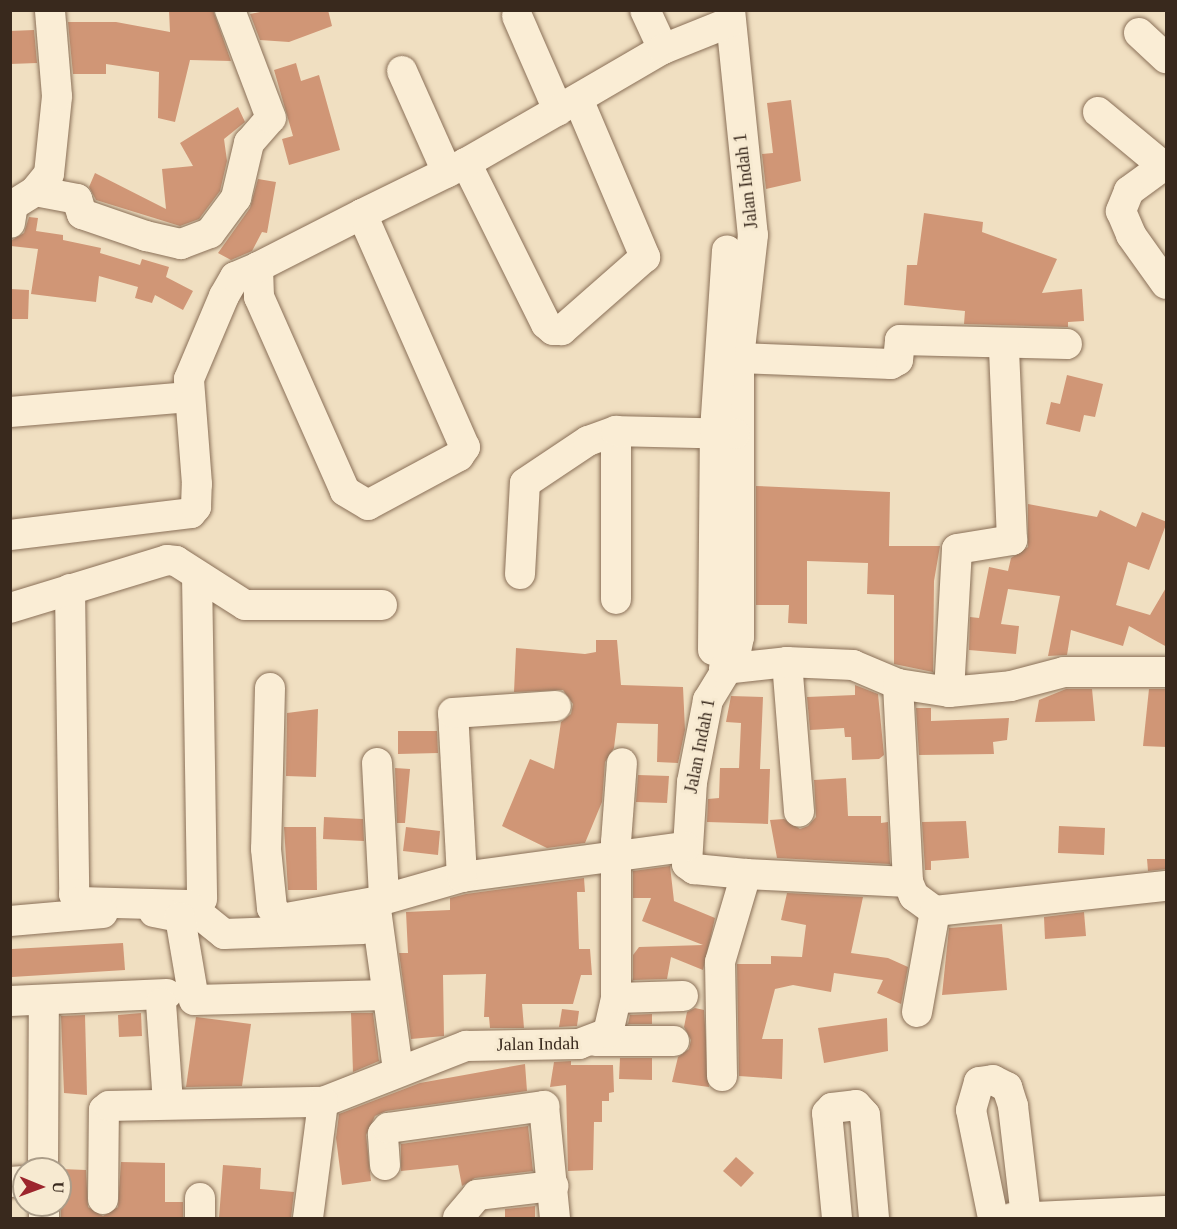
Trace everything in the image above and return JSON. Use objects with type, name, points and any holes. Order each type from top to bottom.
[{"type":"street","points":[[17,206],[49,174],[57,96],[50,10]]},
{"type":"street","points":[[17,206],[76,199],[82,214],[146,236],[181,244],[210,233],[239,192],[249,143],[271,118],[230,10]]},
{"type":"street","points":[[645,10],[663,49]]},
{"type":"street","points":[[402,71],[546,324],[562,330],[645,257],[568,104],[517,16]]},
{"type":"street","points":[[10,535],[191,513],[196,507],[197,484],[189,379],[224,296],[235,277],[457,167],[663,49],[730,16]]},
{"type":"street","name":"Jalan Indah 1","points":[[685,847],[708,700],[719,659],[735,656],[739,638],[726,433],[740,358],[753,235],[752,204],[730,16]]},
{"type":"street","points":[[1139,33],[1167,58]]},
{"type":"street","points":[[1098,112],[1165,165],[1129,191],[1121,211],[1131,235],[1166,281]]},
{"type":"street","points":[[258,267],[259,297],[345,491],[357,501],[368,505],[459,456],[464,436],[362,214]]},
{"type":"street","points":[[520,574],[525,483],[588,441],[616,431],[726,433],[728,250]]},
{"type":"street","points":[[224,296],[259,297]]},
{"type":"street","points":[[740,358],[891,363],[898,360],[900,340],[1004,346],[1066,344]]},
{"type":"street","points":[[949,692],[957,549],[1012,540],[1004,346]]},
{"type":"street","points":[[10,412],[189,396]]},
{"type":"street","points":[[616,431],[616,599]]},
{"type":"street","points":[[10,608],[167,560],[244,605],[382,605]]},
{"type":"street","points":[[196,575],[202,899]]},
{"type":"street","points":[[70,589],[74,894],[79,902],[188,905],[224,933],[363,929]]},
{"type":"street","points":[[719,659],[865,667],[898,684],[949,692],[1011,686],[1064,672],[1167,672]]},
{"type":"street","points":[[787,662],[799,812]]},
{"type":"street","points":[[898,684],[908,882],[914,896],[935,910],[1167,886]]},
{"type":"street","points":[[270,688],[266,838],[272,908],[286,920],[380,900],[462,878],[685,847],[687,864],[694,869],[746,874],[908,882]]},
{"type":"street","points":[[462,878],[453,713],[556,706]]},
{"type":"street","points":[[377,762],[380,900],[387,995],[398,1071]]},
{"type":"street","name":"Jalan Indah","points":[[103,1198],[104,1110],[114,1105],[323,1102],[364,1090],[398,1071],[466,1046],[595,1041],[608,1033],[616,998],[616,857],[622,764]]},
{"type":"street","points":[[722,1076],[720,962],[746,874]]},
{"type":"street","points":[[917,1012],[935,910]]},
{"type":"street","points":[[10,921],[98,913],[178,914],[194,1000],[387,995]]},
{"type":"street","points":[[616,998],[683,996]]},
{"type":"street","points":[[10,1001],[164,999],[168,1104]]},
{"type":"street","points":[[43,1157],[44,1000]]},
{"type":"street","points":[[595,1041],[674,1041]]},
{"type":"street","points":[[993,1218],[971,1110],[979,1082],[993,1080],[1007,1087],[1013,1106],[1019,1217],[1167,1211]]},
{"type":"street","points":[[308,1218],[323,1102]]},
{"type":"street","points":[[837,1218],[827,1113],[832,1108],[856,1105],[865,1115],[874,1218]]},
{"type":"street","points":[[385,1165],[383,1134],[388,1128],[544,1106],[555,1218]]},
{"type":"street","points":[[458,1218],[477,1195],[553,1186]]},
{"type":"building","points":[[169,10],[213,10],[231,61],[190,60],[175,122],[158,118],[159,72],[106,64],[106,74],[73,74],[68,22],[116,22],[170,32]]},
{"type":"building","points":[[270,10],[328,10],[332,26],[289,42],[260,40],[250,14]]},
{"type":"building","points":[[34,30],[37,63],[10,64],[10,31]]},
{"type":"building","points":[[296,63],[301,81],[319,75],[340,150],[289,165],[282,139],[293,136],[274,70]]},
{"type":"building","points":[[791,100],[801,181],[766,189],[762,154],[773,153],[767,103]]},
{"type":"building","points":[[238,107],[245,122],[224,139],[227,161],[220,191],[199,219],[180,226],[96,200],[89,187],[95,173],[166,209],[162,169],[193,166],[180,143]]},
{"type":"building","points":[[258,179],[276,182],[267,233],[262,232],[252,251],[231,260],[218,253],[250,208]]},
{"type":"building","points":[[924,213],[983,222],[982,232],[1057,259],[1042,293],[1082,289],[1084,321],[1068,322],[1068,327],[964,324],[965,311],[904,305],[907,265],[917,265]]},
{"type":"building","points":[[29,217],[38,218],[36,231],[63,235],[63,240],[101,248],[100,253],[140,265],[142,259],[169,267],[166,277],[193,291],[183,310],[155,295],[152,303],[135,298],[138,287],[99,276],[96,302],[31,294],[38,249],[11,246],[12,240],[24,233]]},
{"type":"building","points":[[10,289],[29,290],[28,319],[10,319]]},
{"type":"building","points":[[1067,375],[1103,384],[1095,417],[1084,415],[1080,432],[1046,424],[1051,402],[1060,404]]},
{"type":"building","points":[[756,486],[890,492],[889,546],[940,546],[934,581],[933,672],[894,664],[894,595],[867,594],[868,563],[807,561],[807,624],[788,623],[789,605],[756,605]]},
{"type":"building","points":[[1028,504],[1097,517],[1100,510],[1136,527],[1142,512],[1167,522],[1149,570],[1128,562],[1116,605],[1150,615],[1167,586],[1167,647],[1129,626],[1123,646],[1071,630],[1067,655],[1048,656],[1060,596],[1008,589],[1001,624],[1019,626],[1016,654],[969,650],[970,617],[979,618],[989,567],[1008,571],[1011,558],[1028,547]]},
{"type":"building","points":[[596,640],[617,640],[621,685],[683,687],[685,730],[678,763],[657,762],[658,724],[617,723],[614,748],[605,762],[602,802],[585,843],[547,848],[502,826],[530,759],[554,769],[561,722],[571,714],[573,704],[563,690],[514,692],[516,648],[585,654],[596,652]]},
{"type":"building","points":[[855,685],[878,694],[884,755],[879,759],[852,760],[851,737],[845,737],[844,728],[810,730],[807,697],[855,695]]},
{"type":"building","points":[[1066,689],[1092,689],[1095,721],[1035,722],[1039,700]]},
{"type":"building","points":[[1149,689],[1167,689],[1167,747],[1143,746]]},
{"type":"building","points":[[731,696],[763,697],[760,769],[770,769],[768,824],[707,822],[708,799],[719,798],[720,768],[739,768],[741,723],[726,722]]},
{"type":"building","points":[[916,708],[931,708],[931,721],[1009,718],[1007,740],[993,742],[994,754],[919,755]]},
{"type":"building","points":[[318,709],[316,777],[286,776],[287,713]]},
{"type":"building","points":[[398,731],[437,731],[438,753],[398,754]]},
{"type":"building","points":[[395,768],[410,769],[405,823],[397,823]]},
{"type":"building","points":[[638,775],[669,776],[667,803],[636,802]]},
{"type":"building","points":[[846,778],[848,816],[881,816],[881,823],[888,822],[890,864],[777,858],[770,820],[784,819],[800,829],[808,826],[816,817],[814,780]]},
{"type":"building","points":[[324,817],[363,819],[364,841],[323,839]]},
{"type":"building","points":[[966,821],[969,858],[931,861],[931,870],[925,870],[922,822]]},
{"type":"building","points":[[1059,826],[1105,828],[1104,855],[1058,853]]},
{"type":"building","points":[[284,827],[316,827],[317,890],[288,890]]},
{"type":"building","points":[[406,827],[440,831],[438,855],[403,851]]},
{"type":"building","points":[[1147,859],[1167,859],[1167,869],[1148,871]]},
{"type":"building","points":[[670,866],[674,901],[715,918],[703,970],[671,957],[667,979],[633,980],[633,955],[639,947],[703,945],[642,921],[651,898],[633,898],[633,871]]},
{"type":"building","points":[[584,878],[585,892],[577,892],[579,949],[590,949],[592,975],[581,975],[573,1004],[522,1004],[524,1028],[490,1028],[489,1017],[484,1017],[486,974],[443,975],[444,1036],[411,1039],[399,953],[408,953],[406,912],[450,910],[450,898],[466,894]]},
{"type":"building","points":[[787,893],[863,897],[851,953],[888,958],[908,967],[901,1004],[877,993],[883,980],[834,973],[831,992],[793,985],[775,989],[762,1039],[783,1039],[782,1079],[739,1076],[737,964],[771,964],[771,956],[802,957],[806,925],[781,920]]},
{"type":"building","points":[[1084,912],[1086,936],[1045,939],[1044,917]]},
{"type":"building","points":[[1002,924],[1007,990],[942,995],[949,928]]},
{"type":"building","points":[[123,943],[125,970],[12,977],[12,949]]},
{"type":"building","points":[[695,1008],[704,1010],[709,1087],[672,1082],[678,1057],[689,1049],[691,1040],[684,1027],[687,1012]]},
{"type":"building","points":[[562,1009],[579,1011],[577,1026],[559,1027]]},
{"type":"building","points":[[141,1013],[142,1036],[119,1037],[118,1015]]},
{"type":"building","points":[[351,1013],[373,1013],[379,1061],[353,1072]]},
{"type":"building","points":[[652,1014],[652,1024],[628,1024],[630,1015]]},
{"type":"building","points":[[85,1015],[87,1095],[64,1093],[61,1016]]},
{"type":"building","points":[[196,1017],[251,1024],[242,1086],[186,1087]]},
{"type":"building","points":[[887,1018],[888,1051],[824,1063],[818,1028]]},
{"type":"building","points":[[620,1058],[652,1058],[652,1080],[619,1079]]},
{"type":"building","points":[[571,1061],[571,1065],[613,1065],[614,1092],[609,1093],[609,1101],[602,1101],[602,1122],[594,1122],[593,1170],[568,1171],[566,1085],[550,1087],[554,1062]]},
{"type":"building","points":[[525,1064],[527,1091],[386,1111],[375,1116],[366,1135],[371,1181],[342,1185],[336,1138],[339,1114],[420,1083]]},
{"type":"building","points":[[528,1126],[533,1171],[475,1178],[462,1186],[458,1165],[401,1171],[401,1144]]},
{"type":"building","points":[[736,1157],[754,1173],[741,1187],[723,1171]]},
{"type":"building","points":[[121,1162],[165,1163],[165,1202],[183,1202],[183,1218],[61,1218],[72,1217],[72,1169],[86,1170],[88,1207],[103,1216],[118,1207]]},
{"type":"building","points":[[223,1165],[261,1168],[260,1189],[294,1192],[291,1218],[219,1218]]},
{"type":"building","points":[[535,1206],[535,1218],[505,1218],[505,1209]]}]
